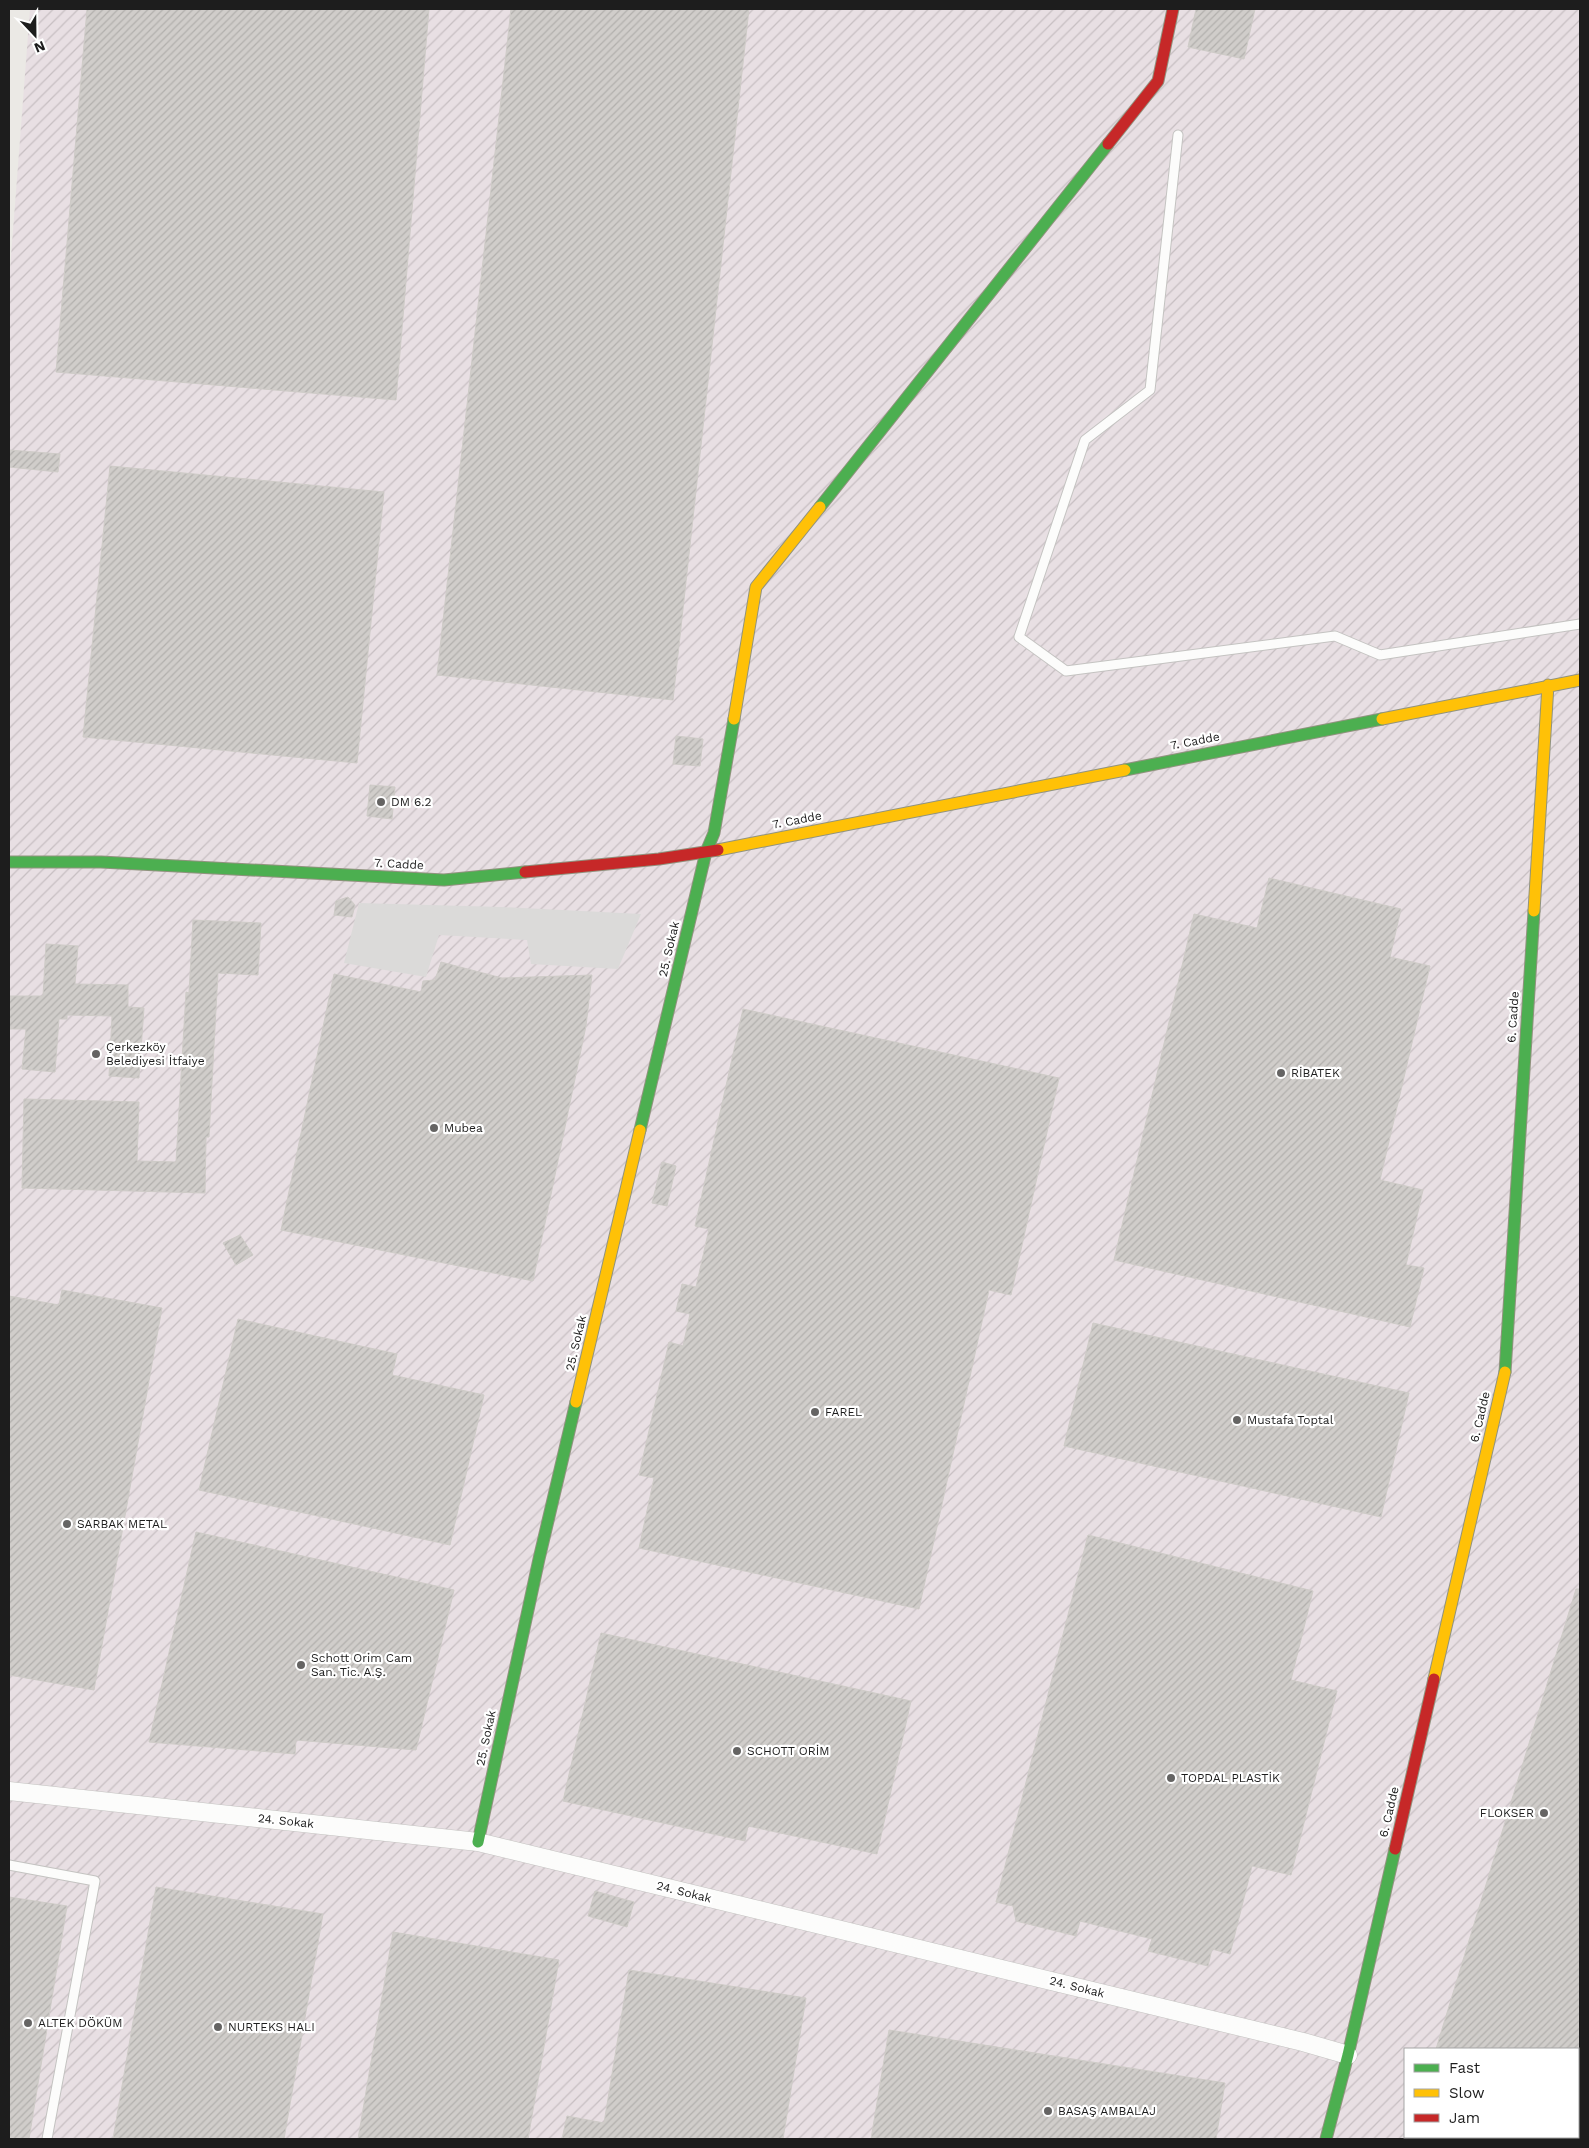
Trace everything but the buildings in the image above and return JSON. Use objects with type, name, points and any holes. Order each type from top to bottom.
[{"type":"street","name":"25. Sokak","points":[[478,1842],[539,1559],[706,852],[714,833],[756,587],[1158,81],[1173,9]]},
{"type":"street","name":"7. Cadde","points":[[9,862],[100,862],[444,880],[658,859],[706,852],[1580,680]]},
{"type":"street","name":"6. Cadde","points":[[1326,2139],[1348,2055],[1505,1373],[1548,685]]},
{"type":"street","name":"24. Sokak","points":[[9,1791],[478,1842],[1303,2042],[1348,2055]]},
{"type":"lane","points":[[1178,135],[1150,390],[1085,440],[1019,637],[1066,671],[1335,636],[1380,655],[1580,624]]},
{"type":"lane","points":[[9,1865],[95,1881],[47,2139]]},
{"type":"shaded area","points":[[30,9],[1580,9],[1580,2139],[9,2139],[9,283]]},
{"type":"shaded area","points":[[359,903],[501,907],[641,914],[618,969],[531,964],[527,940],[439,935],[426,977],[344,963]]},
{"type":"traffic: fast","points":[[820,507],[1108,144]]},
{"type":"traffic: fast","points":[[640,1130],[706,852],[714,833],[734,719]]},
{"type":"traffic: fast","points":[[1125,770],[1382,719]]},
{"type":"traffic: fast","points":[[9,862],[101,862],[444,880],[525,872]]},
{"type":"traffic: fast","points":[[1505,1372],[1534,911]]},
{"type":"traffic: fast","points":[[478,1842],[539,1559],[576,1402]]},
{"type":"traffic: fast","points":[[1326,2139],[1348,2055],[1395,1849]]},
{"type":"traffic: slow","points":[[734,719],[756,587],[820,507]]},
{"type":"traffic: slow","points":[[1382,719],[1580,680]]},
{"type":"traffic: slow","points":[[1534,911],[1548,685]]},
{"type":"traffic: slow","points":[[718,850],[1125,770]]},
{"type":"traffic: slow","points":[[576,1402],[640,1130]]},
{"type":"traffic: slow","points":[[1434,1679],[1505,1372]]},
{"type":"traffic: jam","points":[[1108,144],[1158,81],[1173,9]]},
{"type":"traffic: jam","points":[[525,872],[659,859],[718,850]]},
{"type":"traffic: jam","points":[[1395,1849],[1434,1679]]},
{"type":"place","name":"DM 6.2","points":[[381,802]]},
{"type":"place","name":"Çerkezköy Belediyesi İtfaiye","points":[[96,1054]]},
{"type":"place","name":"RİBATEK","points":[[1281,1073]]},
{"type":"place","name":"Mubea","points":[[434,1128]]},
{"type":"place","name":"FAREL","points":[[815,1412]]},
{"type":"place","name":"Mustafa Toptal","points":[[1237,1420]]},
{"type":"place","name":"SARBAK METAL","points":[[67,1524]]},
{"type":"place","name":"Schott Orim Cam San. Tic. A.Ş.","points":[[301,1665]]},
{"type":"place","name":"SCHOTT ORİM","points":[[737,1751]]},
{"type":"place","name":"TOPDAL PLASTİK","points":[[1171,1778]]},
{"type":"place","name":"FLOKSER","points":[[1544,1813]]},
{"type":"place","name":"ALTEK DÖKÜM","points":[[28,2023]]},
{"type":"place","name":"NURTEKS HALI","points":[[218,2027]]},
{"type":"place","name":"BASAŞ AMBALAJ","points":[[1048,2111]]}]
